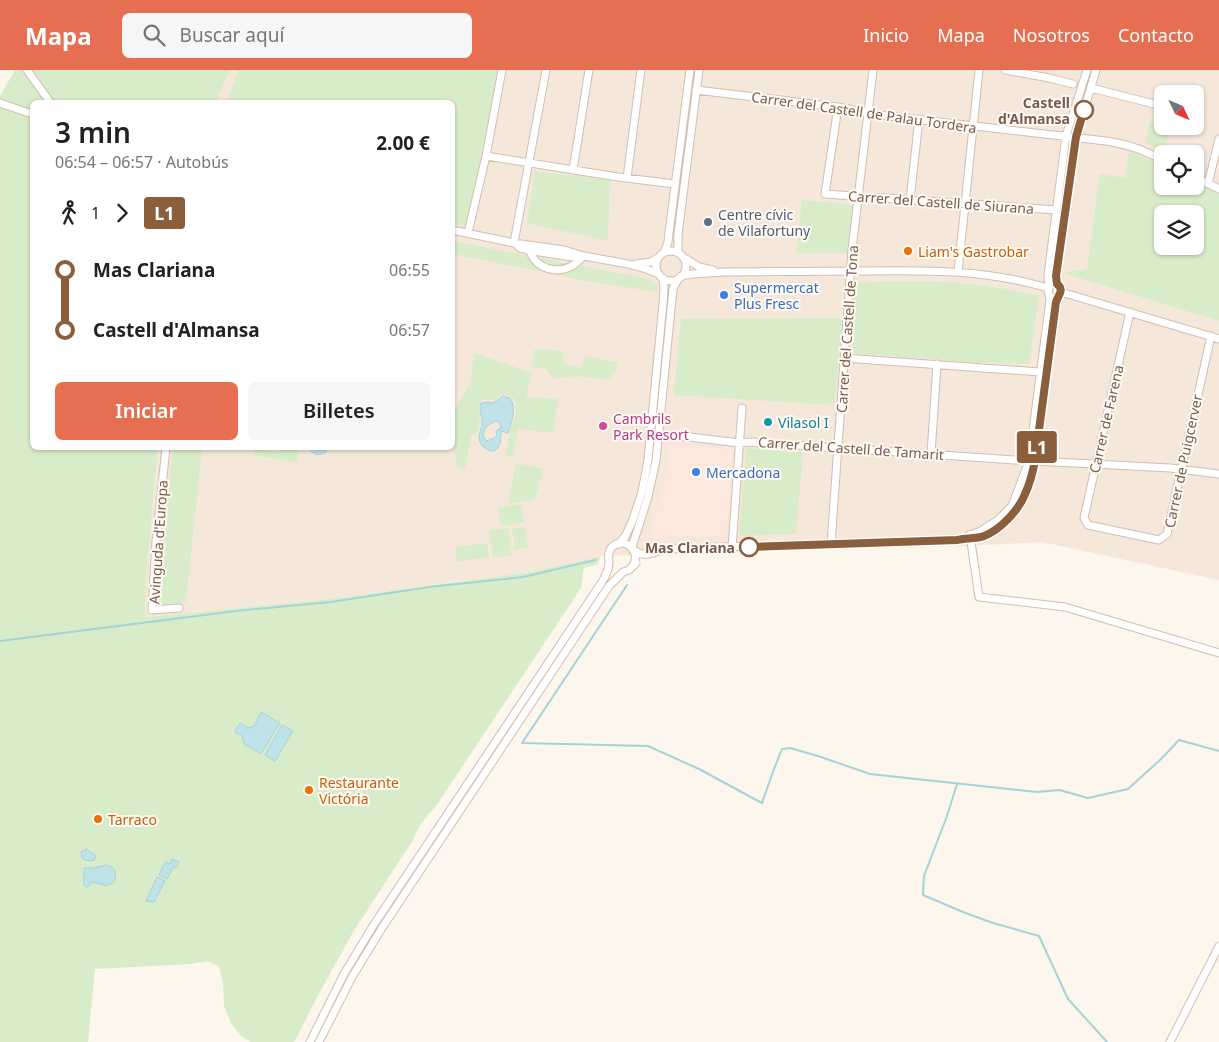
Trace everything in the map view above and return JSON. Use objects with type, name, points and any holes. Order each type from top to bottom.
[{"type":"street","points":[[27,70],[49,100]]},
{"type":"street","points":[[468,233],[486,156],[502,70]]},
{"type":"street","points":[[514,243],[546,70]]},
{"type":"street","points":[[573,170],[589,70]]},
{"type":"street","points":[[627,178],[641,70]]},
{"type":"street","points":[[620,544],[633,518],[648,459],[664,289],[656,266],[668,242],[690,70]]},
{"type":"street","points":[[634,566],[636,560],[633,549],[648,497],[656,460],[673,290],[685,267],[680,255],[678,234],[698,70]]},
{"type":"street","name":"Carrer del Castell de Tona","points":[[831,544],[850,271],[873,70]]},
{"type":"street","points":[[958,272],[979,70]]},
{"type":"street","points":[[1005,70],[1073,84]]},
{"type":"street","points":[[1049,78],[1051,70]]},
{"type":"street","points":[[310,1042],[344,974],[373,926],[602,582],[609,564],[609,551],[614,546],[626,544],[638,554],[665,549],[957,540],[970,536],[984,536],[998,528],[1012,516],[1025,496],[1032,473],[1040,372],[1050,300],[1048,275],[1066,136],[1087,70]]},
{"type":"street","points":[[1032,461],[1054,312],[1061,287],[1057,284],[1056,276],[1076,137],[1096,70]]},
{"type":"street","points":[[1091,88],[1154,104]]},
{"type":"street","name":"Carrer del Castell de Palau Tordera","points":[[696,90],[838,107],[868,114],[1106,141],[1132,146],[1154,155]]},
{"type":"street","points":[[0,103],[30,113]]},
{"type":"street","name":"Carrer del Castell de Siurana","points":[[838,107],[826,194],[1056,210]]},
{"type":"street","points":[[910,200],[919,120]]},
{"type":"street","points":[[1208,184],[1219,139]]},
{"type":"street","points":[[486,156],[676,184]]},
{"type":"street","points":[[1204,182],[1219,189]]},
{"type":"street","points":[[455,231],[514,243],[564,250],[584,256],[628,264],[646,269],[670,281],[692,274],[723,272],[937,271],[1005,278],[1032,283],[1048,290],[1053,297],[1059,294],[1130,312],[1219,339]]},
{"type":"street","points":[[514,243],[520,248],[533,251],[572,258],[584,256]]},
{"type":"street","points":[[533,251],[534,249],[554,253],[564,250]]},
{"type":"street","points":[[533,251],[531,254],[533,259],[541,266],[557,270],[573,266],[584,256]]},
{"type":"street","points":[[628,264],[651,262],[669,251],[680,255],[699,267],[723,272]]},
{"type":"street","points":[[1048,290],[1052,284],[1057,284]]},
{"type":"street","name":"Carrer de Farena","points":[[1088,525],[1084,518],[1130,312]]},
{"type":"street","name":"Carrer de Puigcerver","points":[[1088,525],[1159,540],[1167,534],[1211,336]]},
{"type":"street","points":[[844,358],[1040,372]]},
{"type":"street","points":[[931,454],[937,364]]},
{"type":"street","points":[[732,548],[742,408]]},
{"type":"street","name":"Carrer del Castell de Tamarit","points":[[673,435],[739,443],[751,442],[1181,469],[1219,474]]},
{"type":"street","name":"Avinguda d'Europa","points":[[166,450],[156,541],[152,610],[180,608]]},
{"type":"street","points":[[970,536],[979,597],[1065,607],[1219,653]]},
{"type":"street","points":[[319,1042],[352,977],[382,928],[609,586],[623,572],[629,570],[650,553]]},
{"type":"street","points":[[609,564],[616,571],[623,572]]},
{"type":"street","points":[[1170,1042],[1219,946]]},
{"type":"shaded area","points":[[230,70],[1219,70],[1219,580],[1042,542],[968,546],[600,556],[530,572],[330,599],[145,617],[146,576],[158,450],[455,450],[455,100],[217,100]]},
{"type":"shaded area","name":"Mercadona","points":[[669,445],[733,449],[727,536],[654,538],[651,527],[663,487]]},
{"type":"green space","points":[[15,70],[230,70],[217,100],[30,100],[30,450],[158,450],[146,576],[145,617],[330,599],[530,572],[600,556],[598,564],[584,568],[581,588],[434,809],[422,823],[353,932],[293,1042],[251,1042],[241,1036],[231,1023],[224,1006],[223,983],[219,967],[208,961],[190,964],[95,969],[88,1042],[0,1042],[0,96]]},
{"type":"green space","points":[[238,70],[499,70],[465,227],[455,224],[455,100],[228,100]]},
{"type":"green space","points":[[1149,122],[1154,123],[1154,135],[1168,135],[1166,145],[1154,145],[1154,147],[1146,143]]},
{"type":"green space","points":[[1129,151],[1154,162],[1154,195],[1204,195],[1204,186],[1219,194],[1219,321],[1063,273],[1087,269],[1100,174],[1125,178]]},
{"type":"green space","points":[[535,171],[610,180],[608,241],[527,223]]},
{"type":"green space","points":[[802,200],[854,205],[848,253],[796,253]]},
{"type":"green space","points":[[455,242],[649,279],[657,285],[657,292],[587,281],[455,254]]},
{"type":"green space","points":[[919,281],[979,285],[1039,296],[1029,364],[970,362],[854,353],[852,348],[856,283]]},
{"type":"green space","points":[[839,318],[843,322],[834,405],[674,395],[681,319]]},
{"type":"green space","points":[[535,349],[562,351],[565,364],[581,368],[585,356],[617,362],[616,371],[608,380],[581,376],[554,379],[546,369],[531,367]]},
{"type":"green space","points":[[474,353],[532,373],[526,397],[558,399],[553,433],[518,429],[513,457],[506,456],[509,434],[516,409],[514,399],[503,394],[493,400],[483,400],[479,403],[479,424],[476,435],[471,435],[465,470],[457,468],[454,450],[455,412],[471,381]]},
{"type":"green space","points":[[746,448],[803,452],[796,534],[739,536]]},
{"type":"green space","points":[[173,450],[202,450],[186,602],[164,604],[158,599]]},
{"type":"green space","points":[[255,450],[274,452],[279,450],[299,450],[297,463],[254,455]]},
{"type":"green space","points":[[516,463],[543,469],[535,499],[508,504]]},
{"type":"green space","points":[[521,504],[524,522],[501,526],[498,508]]},
{"type":"green space","points":[[525,527],[528,547],[515,550],[512,529]]},
{"type":"green space","points":[[508,528],[512,555],[493,558],[489,530]]},
{"type":"green space","points":[[487,543],[489,557],[457,562],[455,547]]},
{"type":"water","points":[[503,396],[510,398],[513,410],[508,433],[501,431],[499,446],[494,451],[491,451],[484,448],[479,439],[482,426],[480,404],[486,402],[493,403]],"holes":[[[496,421],[500,423],[501,428],[496,431],[497,435],[486,441],[483,436],[485,429]]]},
{"type":"water","points":[[311,450],[326,450],[326,452],[317,455]]},
{"type":"water","points":[[261,712],[280,723],[261,754],[244,744],[242,736],[235,732],[240,723],[248,728],[254,726]]},
{"type":"water","points":[[282,725],[293,731],[275,761],[265,755]]},
{"type":"water","points":[[86,849],[96,857],[93,861],[82,858],[81,852]]},
{"type":"water","points":[[172,859],[179,862],[176,868],[173,867],[167,879],[159,875],[165,862],[170,864]]},
{"type":"water","points":[[106,865],[112,867],[115,871],[114,882],[105,885],[93,882],[88,887],[85,886],[84,868]]},
{"type":"water","points":[[157,877],[165,881],[154,902],[146,901]]},
{"type":"waterway","points":[[0,641],[523,577],[596,560]]},
{"type":"waterway","points":[[627,585],[522,743],[648,746],[699,769],[762,803],[782,749],[790,748],[870,774],[1037,792],[1059,790],[1088,798],[1128,789],[1179,740],[1219,751]]},
{"type":"waterway","points":[[957,784],[924,876],[923,895],[993,923],[1039,936],[1068,999],[1107,1042]]},
{"type":"bus line","name":"L1","points":[[749,547],[957,540],[984,536],[998,528],[1012,516],[1025,496],[1035,460],[1056,302],[1061,290],[1057,284],[1056,276],[1076,137],[1084,110]]},
{"type":"place","name":"Castell d'Almansa","points":[[1084,110]]},
{"type":"place","name":"Centre cívic de Vilafortuny","points":[[708,222]]},
{"type":"place","name":"Liam's Gastrobar","points":[[908,251]]},
{"type":"place","name":"Supermercat Plus Fresc","points":[[724,295]]},
{"type":"place","name":"Vilasol I","points":[[768,422]]},
{"type":"place","name":"Cambrils Park Resort","points":[[603,426]]},
{"type":"place","name":"Mercadona","points":[[696,472]]},
{"type":"place","name":"Mas Clariana","points":[[749,547]]},
{"type":"place","name":"Restaurante Victória","points":[[309,790]]},
{"type":"place","name":"Tarraco","points":[[98,819]]}]
